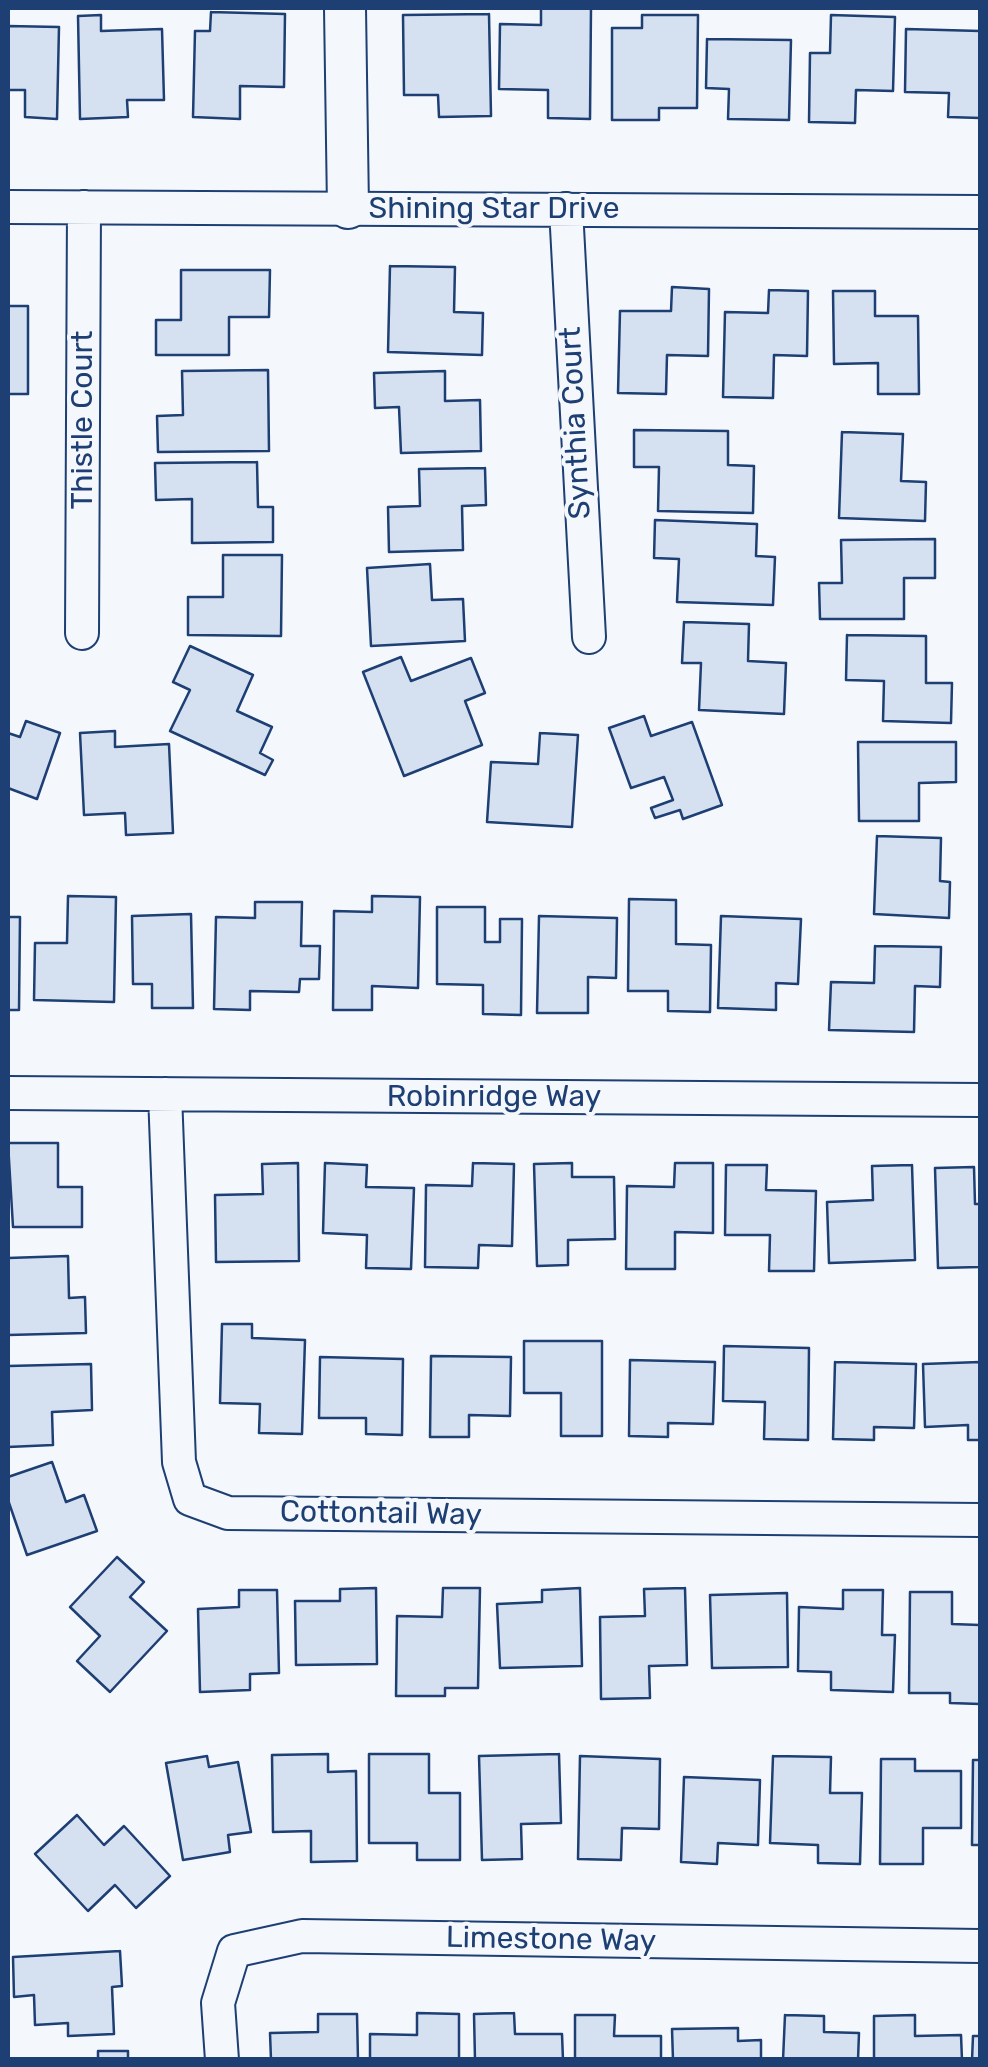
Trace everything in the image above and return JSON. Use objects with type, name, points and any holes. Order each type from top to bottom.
[{"type":"street","points":[[345,8],[348,208]]},
{"type":"street","name":"Shining Star Drive","points":[[8,206],[980,212]]},
{"type":"street","name":"Thistle Court","points":[[82,633],[84,207]]},
{"type":"street","name":"Synthia Court","points":[[566,210],[589,637]]},
{"type":"street","name":"Robinridge Way","points":[[8,1094],[980,1100]]},
{"type":"street","name":"Cottontail Way","points":[[165,1094],[179,1462],[190,1500],[228,1513],[980,1520]]},
{"type":"street","name":"Limestone Way","points":[[222,2060],[218,2002],[234,1951],[302,1936],[980,1946]]},
{"type":"building","points":[[541,8],[591,8],[590,119],[548,118],[548,90],[499,89],[500,24],[541,25]]},
{"type":"building","points":[[211,12],[285,14],[284,87],[240,86],[240,119],[193,117],[195,31],[210,31]]},
{"type":"building","points":[[489,14],[491,116],[439,117],[438,95],[404,95],[403,15]]},
{"type":"building","points":[[101,15],[101,31],[162,29],[164,100],[127,100],[128,117],[80,119],[78,16]]},
{"type":"building","points":[[642,15],[698,15],[697,108],[659,108],[659,120],[612,120],[612,28],[642,28]]},
{"type":"building","points":[[831,15],[895,17],[893,91],[856,90],[855,123],[809,122],[810,53],[830,53]]},
{"type":"building","points":[[8,26],[59,27],[57,119],[25,117],[25,90],[8,90]]},
{"type":"building","points":[[906,29],[980,31],[980,118],[948,117],[949,93],[905,92]]},
{"type":"building","points":[[707,39],[791,40],[789,120],[728,119],[729,89],[706,88]]},
{"type":"building","points":[[390,266],[455,267],[454,312],[483,313],[482,355],[388,352]]},
{"type":"building","points":[[181,270],[270,270],[269,317],[229,317],[229,355],[156,355],[156,320],[181,320]]},
{"type":"building","points":[[672,287],[709,289],[708,356],[667,355],[666,394],[618,393],[620,311],[671,311]]},
{"type":"building","points":[[769,290],[808,291],[807,356],[774,355],[773,398],[723,397],[725,312],[768,313]]},
{"type":"building","points":[[833,291],[875,291],[875,316],[918,316],[919,394],[878,394],[878,363],[834,364]]},
{"type":"building","points":[[8,306],[28,306],[28,394],[8,394]]},
{"type":"building","points":[[268,370],[269,451],[158,452],[157,416],[183,415],[182,371]]},
{"type":"building","points":[[445,371],[445,401],[480,400],[481,451],[401,453],[399,407],[375,408],[374,373]]},
{"type":"building","points":[[634,430],[728,431],[728,465],[754,466],[753,513],[658,511],[659,467],[634,467]]},
{"type":"building","points":[[842,432],[903,434],[901,481],[926,482],[925,521],[839,518]]},
{"type":"building","points":[[257,462],[258,507],[273,507],[273,542],[192,543],[192,499],[156,500],[155,463]]},
{"type":"building","points":[[485,468],[486,505],[462,506],[463,550],[389,552],[388,507],[420,506],[419,469]]},
{"type":"building","points":[[655,520],[757,524],[756,556],[775,557],[773,605],[677,602],[679,559],[654,558]]},
{"type":"building","points":[[935,539],[935,578],[904,578],[904,619],[820,619],[819,583],[842,583],[841,540]]},
{"type":"building","points":[[223,555],[282,555],[281,636],[188,635],[188,597],[223,597]]},
{"type":"building","points":[[430,564],[432,600],[463,599],[465,641],[371,646],[367,568]]},
{"type":"building","points":[[684,622],[749,624],[748,661],[786,663],[784,714],[699,710],[701,663],[682,663]]},
{"type":"building","points":[[847,635],[926,636],[926,683],[952,683],[951,723],[883,721],[884,681],[846,680]]},
{"type":"building","points":[[190,646],[253,675],[237,711],[272,727],[260,753],[273,760],[265,775],[170,731],[190,690],[173,682]]},
{"type":"building","points":[[401,657],[411,681],[471,658],[485,693],[465,701],[482,745],[404,776],[363,672]]},
{"type":"building","points":[[644,716],[651,736],[692,722],[722,805],[683,819],[680,810],[655,818],[651,808],[673,800],[664,777],[631,788],[609,728]]},
{"type":"building","points":[[26,721],[60,733],[37,799],[8,788],[8,733],[20,737]]},
{"type":"building","points":[[115,731],[115,747],[169,744],[173,833],[126,835],[125,813],[84,815],[80,733]]},
{"type":"building","points":[[540,733],[578,735],[572,827],[487,822],[491,762],[538,764]]},
{"type":"building","points":[[858,742],[956,742],[956,782],[919,783],[919,821],[859,821]]},
{"type":"building","points":[[877,836],[941,838],[940,881],[950,882],[949,918],[874,914]]},
{"type":"building","points":[[68,896],[116,897],[114,1002],[34,1000],[35,943],[67,943]]},
{"type":"building","points":[[372,896],[420,897],[418,988],[372,986],[372,1010],[333,1010],[334,911],[372,912]]},
{"type":"building","points":[[629,899],[676,900],[676,944],[711,945],[710,1012],[668,1011],[668,991],[628,991]]},
{"type":"building","points":[[255,902],[302,902],[301,946],[320,946],[319,979],[300,979],[299,992],[250,991],[250,1010],[214,1009],[216,917],[255,918]]},
{"type":"building","points":[[437,907],[485,907],[485,942],[500,942],[500,919],[522,919],[521,1015],[483,1014],[483,985],[437,984]]},
{"type":"building","points":[[191,914],[193,1008],[152,1008],[152,984],[133,984],[132,916]]},
{"type":"building","points":[[539,916],[617,918],[616,978],[588,977],[588,1013],[537,1013]]},
{"type":"building","points":[[721,916],[801,919],[798,984],[776,983],[776,1010],[718,1008]]},
{"type":"building","points":[[8,917],[20,917],[19,1010],[8,1010]]},
{"type":"building","points":[[875,946],[941,947],[940,987],[915,986],[914,1032],[829,1030],[831,982],[874,983]]},
{"type":"building","points":[[8,1143],[58,1143],[58,1187],[82,1187],[82,1227],[13,1227]]},
{"type":"building","points":[[298,1163],[299,1261],[216,1262],[215,1195],[263,1194],[262,1164]]},
{"type":"building","points":[[325,1163],[367,1165],[366,1187],[414,1188],[411,1269],[366,1268],[367,1235],[323,1233]]},
{"type":"building","points":[[473,1163],[514,1164],[512,1246],[479,1245],[478,1268],[425,1267],[426,1185],[472,1186]]},
{"type":"building","points":[[572,1163],[572,1177],[614,1177],[615,1239],[568,1240],[568,1265],[537,1266],[534,1164]]},
{"type":"building","points":[[675,1163],[713,1163],[713,1233],[675,1232],[675,1269],[626,1269],[627,1186],[674,1187]]},
{"type":"building","points":[[726,1165],[767,1165],[766,1190],[816,1191],[814,1271],[769,1271],[770,1235],[725,1235]]},
{"type":"building","points":[[912,1165],[915,1260],[829,1263],[827,1202],[873,1200],[872,1166]]},
{"type":"building","points":[[974,1167],[975,1204],[980,1204],[980,1267],[938,1268],[935,1168]]},
{"type":"building","points":[[68,1256],[69,1298],[85,1297],[86,1333],[8,1335],[8,1258]]},
{"type":"building","points":[[222,1324],[252,1324],[252,1338],[305,1340],[302,1434],[259,1433],[260,1404],[220,1403]]},
{"type":"building","points":[[524,1341],[602,1341],[602,1436],[561,1436],[561,1393],[524,1393]]},
{"type":"building","points":[[724,1346],[809,1348],[808,1440],[764,1439],[765,1402],[723,1401]]},
{"type":"building","points":[[431,1356],[511,1357],[510,1416],[469,1415],[469,1437],[430,1437]]},
{"type":"building","points":[[320,1357],[403,1359],[402,1435],[366,1434],[366,1418],[319,1418]]},
{"type":"building","points":[[630,1360],[715,1362],[713,1424],[668,1423],[668,1437],[629,1436]]},
{"type":"building","points":[[835,1362],[916,1364],[914,1428],[874,1427],[874,1440],[833,1439]]},
{"type":"building","points":[[980,1362],[980,1440],[968,1440],[968,1425],[925,1427],[923,1364]]},
{"type":"building","points":[[91,1364],[92,1410],[52,1412],[53,1445],[8,1447],[8,1366]]},
{"type":"building","points":[[52,1462],[66,1502],[84,1495],[97,1531],[27,1555],[8,1500],[8,1477]]},
{"type":"building","points":[[117,1557],[144,1582],[130,1597],[167,1631],[110,1692],[77,1661],[100,1636],[70,1607]]},
{"type":"building","points":[[376,1588],[377,1664],[296,1665],[295,1601],[340,1601],[340,1589]]},
{"type":"building","points":[[443,1588],[480,1588],[478,1688],[445,1688],[445,1696],[396,1696],[397,1616],[442,1617]]},
{"type":"building","points":[[580,1588],[582,1666],[500,1668],[497,1604],[542,1602],[542,1590]]},
{"type":"building","points":[[685,1588],[687,1665],[649,1666],[650,1698],[601,1699],[600,1617],[645,1616],[644,1589]]},
{"type":"building","points":[[239,1590],[277,1590],[279,1673],[250,1674],[250,1690],[200,1692],[198,1609],[239,1607]]},
{"type":"building","points":[[843,1590],[883,1590],[882,1635],[895,1635],[893,1692],[831,1690],[831,1672],[798,1671],[799,1607],[843,1609]]},
{"type":"building","points":[[910,1592],[952,1592],[952,1624],[980,1625],[980,1704],[950,1703],[950,1693],[909,1693]]},
{"type":"building","points":[[787,1593],[788,1667],[712,1668],[710,1595]]},
{"type":"building","points":[[328,1754],[328,1772],[356,1771],[357,1861],[311,1862],[311,1831],[273,1832],[272,1755]]},
{"type":"building","points":[[369,1754],[429,1754],[429,1793],[460,1793],[460,1860],[417,1860],[417,1843],[369,1843]]},
{"type":"building","points":[[559,1754],[561,1823],[521,1824],[522,1859],[482,1860],[479,1756]]},
{"type":"building","points":[[207,1756],[209,1767],[238,1762],[251,1832],[228,1835],[230,1852],[183,1860],[166,1763]]},
{"type":"building","points":[[580,1756],[660,1759],[659,1829],[622,1828],[621,1860],[578,1859]]},
{"type":"building","points":[[773,1756],[831,1757],[830,1793],[862,1793],[860,1864],[818,1863],[818,1845],[770,1843]]},
{"type":"building","points":[[881,1759],[915,1759],[915,1771],[961,1771],[961,1828],[923,1828],[923,1864],[880,1864]]},
{"type":"building","points":[[973,1760],[980,1760],[980,1845],[972,1845]]},
{"type":"building","points":[[684,1777],[760,1780],[758,1845],[718,1843],[717,1864],[681,1862]]},
{"type":"building","points":[[77,1815],[104,1845],[124,1826],[170,1876],[136,1908],[115,1885],[88,1911],[35,1854]]},
{"type":"building","points":[[120,1951],[122,1986],[112,1987],[114,2034],[68,2036],[68,2023],[35,2025],[34,1995],[14,1997],[13,1957]]},
{"type":"building","points":[[417,2013],[459,2014],[459,2060],[370,2060],[370,2034],[417,2035]]},
{"type":"building","points":[[514,2013],[515,2034],[562,2034],[563,2060],[475,2060],[474,2014]]},
{"type":"building","points":[[318,2014],[357,2014],[358,2060],[271,2060],[270,2033],[318,2032]]},
{"type":"building","points":[[575,2015],[615,2015],[614,2036],[661,2036],[661,2060],[575,2060]]},
{"type":"building","points":[[785,2015],[824,2016],[824,2032],[859,2033],[858,2060],[783,2060]]},
{"type":"building","points":[[915,2015],[915,2036],[961,2035],[962,2060],[874,2060],[874,2016]]},
{"type":"building","points":[[738,2028],[738,2041],[761,2040],[761,2060],[673,2060],[672,2029]]},
{"type":"building","points":[[973,2036],[980,2036],[980,2060],[972,2060]]},
{"type":"building","points":[[98,2051],[128,2051],[128,2060],[98,2060]]}]
